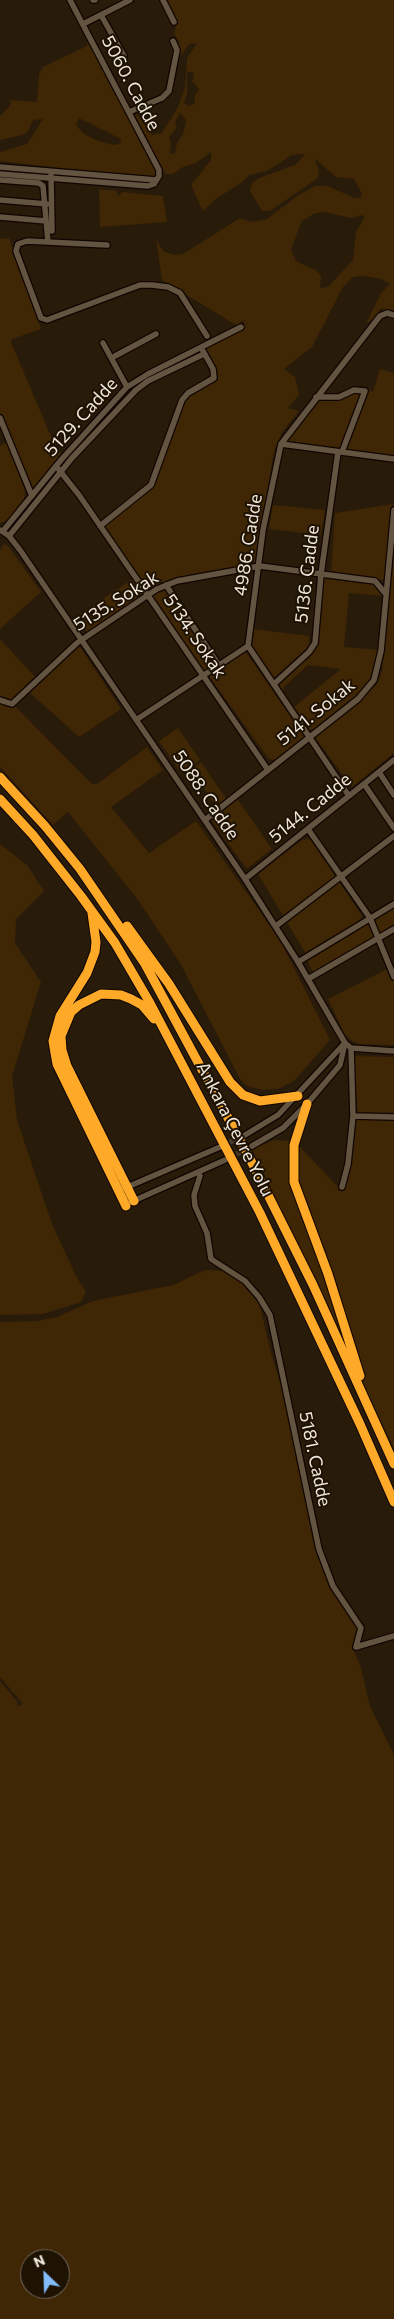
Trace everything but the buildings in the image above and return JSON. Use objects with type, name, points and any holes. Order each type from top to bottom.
[{"type":"highway","name":"Ankara Çevre Yolu","points":[[0,777],[45,826],[102,898],[127,934],[159,987],[248,1155],[374,1417],[394,1464]]},
{"type":"highway","name":"Ankara Çevre Yolu","points":[[0,799],[52,859],[91,910],[132,971],[182,1061],[260,1213],[360,1424],[394,1502]]},
{"type":"highway","points":[[102,898],[134,935],[169,984],[230,1082],[243,1095],[260,1101],[298,1096]]},
{"type":"highway","points":[[91,910],[96,942],[95,952],[87,973],[60,1016],[54,1040],[54,1052],[57,1064],[118,1192],[130,1203]]},
{"type":"highway","points":[[130,1203],[128,1187],[67,1066],[62,1050],[61,1036],[65,1024],[71,1012],[90,998],[101,994],[121,995],[142,1005],[151,1014],[182,1061]]},
{"type":"highway","points":[[307,1104],[294,1144],[294,1182],[328,1274],[374,1417]]},
{"type":"street","name":"5060. Cadde","points":[[70,0],[159,170],[159,176],[156,180]]},
{"type":"street","points":[[83,24],[130,0]]},
{"type":"street","points":[[163,0],[174,22]]},
{"type":"street","points":[[101,15],[124,56]]},
{"type":"street","points":[[129,112],[162,98],[169,91],[177,50],[173,41]]},
{"type":"street","points":[[0,167],[156,180]]},
{"type":"street","points":[[48,242],[46,221],[51,170]]},
{"type":"street","points":[[0,174],[148,186],[154,184],[156,180]]},
{"type":"street","points":[[0,180],[40,184],[44,188],[52,231]]},
{"type":"street","points":[[0,200],[48,204]]},
{"type":"street","points":[[0,217],[46,221]]},
{"type":"street","points":[[107,245],[24,241],[18,244],[16,248],[39,314],[44,320],[140,285],[152,284],[168,286],[180,293],[207,336]]},
{"type":"street","name":"4986. Cadde","points":[[248,646],[266,517],[281,444],[380,316],[387,313],[394,315]]},
{"type":"street","name":"5129. Cadde","points":[[1,530],[127,387],[241,327]]},
{"type":"street","points":[[115,356],[156,334]]},
{"type":"street","points":[[103,343],[127,387]]},
{"type":"street","points":[[100,526],[151,486],[182,400],[188,393],[214,378],[213,369],[200,347]]},
{"type":"street","name":"5129. Cadde","points":[[9,536],[62,471],[140,386],[204,354]]},
{"type":"street","name":"5136. Cadde","points":[[274,684],[313,647],[321,574],[340,452],[366,391],[354,390],[339,398],[316,397]]},
{"type":"street","points":[[0,418],[32,496]]},
{"type":"street","points":[[0,442],[8,438]]},
{"type":"street","points":[[281,444],[394,459]]},
{"type":"street","name":"5134. Sokak","points":[[56,466],[62,471],[268,770]]},
{"type":"street","points":[[385,593],[394,510]]},
{"type":"street","name":"5088. Cadde","points":[[1,530],[9,536],[205,820],[276,926],[345,1043],[351,1048]]},
{"type":"street","name":"5135. Sokak","points":[[0,700],[12,704],[82,640],[166,585],[196,577],[260,566],[375,581],[385,593]]},
{"type":"street","points":[[166,585],[218,664]]},
{"type":"street","name":"5141. Sokak","points":[[205,820],[358,699],[374,680],[380,651],[385,593]]},
{"type":"street","points":[[136,720],[218,664],[248,646],[349,796]]},
{"type":"street","name":"5144. Cadde","points":[[245,880],[394,760]]},
{"type":"street","points":[[379,772],[394,795]]},
{"type":"street","points":[[364,784],[394,828]]},
{"type":"street","points":[[308,830],[370,918],[394,977]]},
{"type":"street","points":[[276,926],[394,836]]},
{"type":"street","points":[[298,962],[394,904]]},
{"type":"street","points":[[308,979],[394,929]]},
{"type":"street","points":[[245,1135],[278,1115],[298,1096],[345,1043]]},
{"type":"street","points":[[252,1146],[283,1128],[307,1104],[340,1065],[345,1043]]},
{"type":"street","points":[[342,1187],[348,1164],[354,1116],[351,1048],[394,1051]]},
{"type":"street","points":[[354,1116],[394,1117]]},
{"type":"street","points":[[118,1192],[220,1147]]},
{"type":"street","points":[[130,1203],[225,1160]]},
{"type":"street","name":"5181. Cadde","points":[[198,1172],[200,1176],[194,1195],[195,1206],[209,1241],[210,1255],[214,1262],[246,1281],[270,1315],[319,1549],[333,1586],[361,1628],[356,1646],[394,1636]]},
{"type":"shaded area","points":[[166,0],[394,0],[394,311],[379,309],[378,316],[366,324],[381,293],[390,284],[381,279],[363,276],[353,277],[343,287],[312,347],[284,369],[295,377],[299,395],[288,408],[299,411],[282,432],[274,451],[256,559],[251,565],[166,583],[148,590],[103,527],[155,483],[181,403],[189,393],[204,388],[216,381],[218,375],[206,349],[237,333],[244,326],[244,320],[236,325],[162,280],[156,239],[163,251],[174,255],[183,254],[240,218],[251,222],[267,219],[297,196],[315,186],[327,186],[355,198],[360,198],[362,194],[354,179],[336,177],[315,159],[319,172],[318,178],[270,211],[262,211],[250,191],[252,183],[259,178],[295,165],[305,154],[292,155],[267,171],[249,175],[241,183],[217,198],[203,211],[191,185],[211,160],[211,152],[196,163],[183,167],[173,174],[165,174],[135,116],[136,113],[152,135],[162,133],[177,109],[185,88],[187,58],[197,43],[189,44],[181,56],[179,42],[174,33],[177,23]],"holes":[[[187,71],[194,73],[192,82],[195,83],[199,90],[195,95],[195,103],[189,106],[184,103],[187,94]],[[180,113],[186,120],[183,134],[177,143],[175,153],[172,154],[170,153],[171,142],[169,137],[177,127],[175,122]],[[325,212],[351,218],[363,215],[364,218],[356,232],[353,260],[328,287],[320,288],[321,276],[317,271],[296,261],[291,249],[302,221],[315,213]]]},
{"type":"shaded area","points":[[88,42],[148,155],[156,172],[154,176],[138,177],[0,161],[0,152],[27,144],[43,119],[33,120],[28,132],[22,135],[0,140],[0,116],[9,107],[11,102],[9,100],[37,102],[39,74],[43,67],[87,46]],"holes":[[[79,118],[121,139],[121,143],[115,145],[101,142],[84,134],[76,125]]]},
{"type":"shaded area","points":[[99,189],[117,191],[117,196],[123,192],[163,196],[167,222],[100,227]]},
{"type":"shaded area","points":[[9,238],[41,329],[12,339],[11,342],[58,453],[62,453],[32,489],[27,485],[0,413],[0,239]]},
{"type":"shaded area","points":[[380,369],[394,373],[394,457],[346,451],[368,390],[373,392]]},
{"type":"shaded area","points":[[356,392],[364,393],[341,450],[285,442],[317,399]]},
{"type":"shaded area","points":[[7,442],[25,491],[24,500],[7,521],[0,523],[0,446]]},
{"type":"shaded area","points":[[393,504],[384,580],[331,573],[335,513]]},
{"type":"shaded area","points":[[273,505],[325,510],[321,535],[269,529]]},
{"type":"shaded area","points":[[394,541],[394,753],[352,787],[316,739],[317,734],[377,684],[382,671]]},
{"type":"shaded area","points":[[4,544],[9,547],[41,592],[0,629],[0,551]]},
{"type":"shaded area","points":[[134,578],[143,591],[143,596],[88,633],[76,617]]},
{"type":"shaded area","points":[[323,578],[376,584],[383,596],[349,593],[344,647],[378,650],[370,682],[362,692],[313,729],[309,729],[294,707],[341,669],[308,665],[284,687],[283,693],[278,685],[316,648]]},
{"type":"shaded area","points":[[165,588],[216,663],[203,672],[152,596]]},
{"type":"shaded area","points":[[254,629],[309,636],[309,644],[274,678],[254,651],[252,646]]},
{"type":"shaded area","points":[[0,639],[35,677],[10,701],[0,697]]},
{"type":"shaded area","points":[[77,647],[80,647],[121,709],[79,737],[29,692]]},
{"type":"shaded area","points":[[245,651],[305,737],[275,760],[269,759],[209,676]]},
{"type":"shaded area","points":[[0,703],[7,707],[14,705],[92,784],[97,784],[147,747],[163,770],[111,807],[149,853],[196,821],[280,940],[330,1040],[294,1081],[278,1089],[262,1090],[247,1086],[240,1079],[180,963],[138,900],[68,812],[53,825],[0,767]]},
{"type":"shaded area","points":[[178,728],[200,760],[181,773],[159,741]]},
{"type":"shaded area","points":[[201,762],[227,800],[216,807],[192,769]]},
{"type":"shaded area","points":[[236,797],[272,849],[246,868],[212,821],[214,814]]},
{"type":"shaded area","points":[[310,839],[362,916],[360,921],[306,954],[258,874],[302,840]]},
{"type":"shaded area","points":[[0,844],[27,865],[44,891],[16,919],[15,943],[41,982],[12,1076],[17,1120],[52,1224],[77,1278],[86,1291],[81,1302],[43,1314],[0,1315]]},
{"type":"shaded area","points":[[394,906],[394,926],[379,935],[374,924],[376,917]]},
{"type":"shaded area","points":[[365,923],[370,925],[375,936],[374,939],[314,974],[307,960],[309,957]]},
{"type":"shaded area","points":[[389,968],[394,979],[394,1045],[359,1044],[352,1041],[345,1035],[328,999]]},
{"type":"shaded area","points":[[354,1056],[394,1057],[394,1449],[252,1149],[274,1140],[289,1141],[300,1147],[341,1190],[345,1185],[358,1112],[353,1073],[352,1058]]},
{"type":"shaded area","points":[[205,1270],[224,1271],[233,1275],[253,1293],[260,1306],[271,1353],[286,1401],[320,1556],[355,1622],[358,1632],[354,1651],[361,1668],[370,1706],[394,1755],[394,2319],[0,2319],[0,1681],[17,1701],[17,1706],[23,1704],[0,1677],[0,1322],[37,1321],[57,1317],[93,1301],[173,1285]]},
{"type":"tunnel","points":[[222,1146],[241,1137]]},
{"type":"tunnel","points":[[229,1158],[252,1146]]}]
